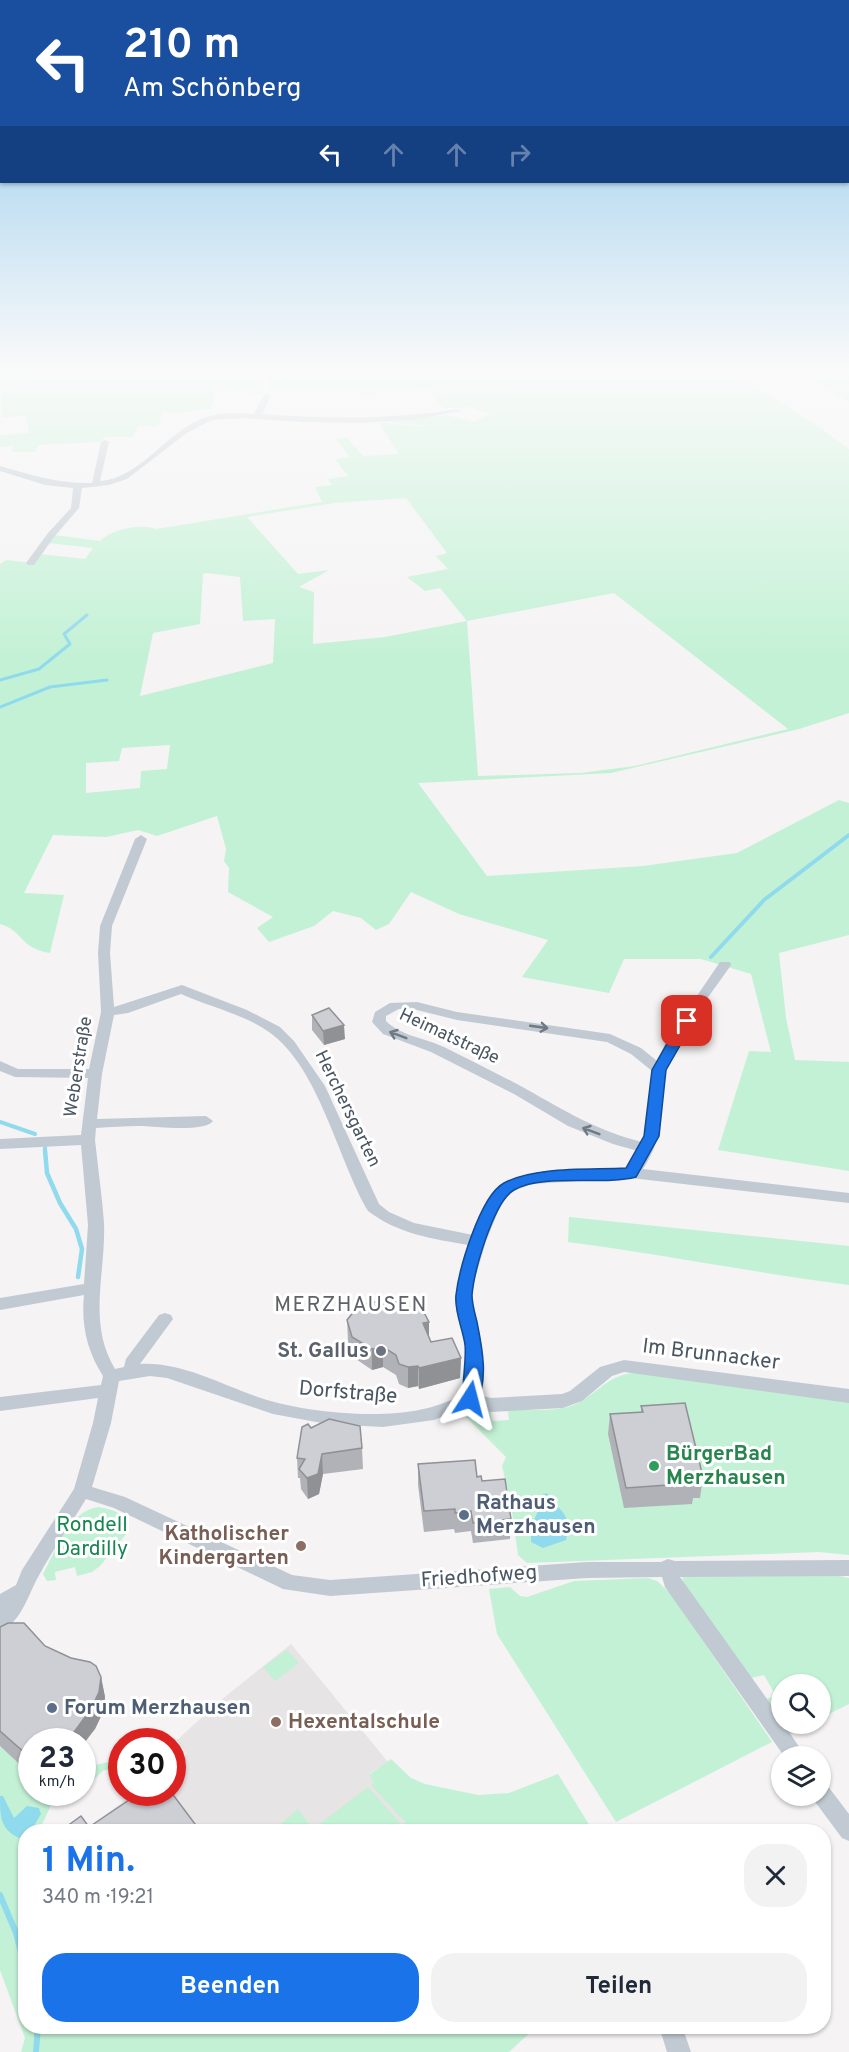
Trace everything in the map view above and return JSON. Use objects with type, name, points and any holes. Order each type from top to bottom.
[{"type":"street","points":[[2,469],[29,480],[78,486],[122,478],[138,469]]},
{"type":"street","points":[[98,483],[100,469]]},
{"type":"street","points":[[31,563],[51,535],[75,508],[78,486]]},
{"type":"street","name":"Weberstraße","points":[[108,1383],[94,1340],[90,1319],[96,1226],[89,1132],[95,1074],[108,1012],[104,953],[106,926],[141,838]]},
{"type":"street","points":[[631,1173],[652,1136],[659,1070],[674,1040],[725,965]]},
{"type":"street","name":"Herchersgarten","points":[[108,1012],[123,1010],[182,989],[275,1030],[295,1047],[310,1071],[372,1207],[384,1218],[400,1226],[478,1241]]},
{"type":"street","name":"Heimatstraße","points":[[647,1148],[618,1141],[573,1123],[519,1091],[436,1049],[388,1031],[379,1022],[380,1015],[390,1007],[408,1006],[457,1016],[610,1038],[636,1051],[659,1070]]},
{"type":"street","points":[[0,1065],[15,1073],[95,1074]]},
{"type":"street","points":[[0,1144],[89,1132],[137,1121],[184,1124],[207,1121]]},
{"type":"street","points":[[470,1399],[475,1370],[474,1346],[464,1297],[478,1241],[497,1197],[508,1187],[529,1179],[631,1173],[849,1198]]},
{"type":"street","points":[[0,1304],[92,1288]]},
{"type":"street","points":[[132,1369],[132,1363],[165,1319]]},
{"type":"street","name":"Im Brunnacker","points":[[470,1399],[492,1405],[563,1401],[576,1396],[606,1371],[624,1366],[849,1396]]},
{"type":"street","name":"Dorfstraße","points":[[0,1404],[108,1383],[132,1369],[149,1368],[195,1378],[256,1403],[291,1412],[365,1421],[392,1422],[422,1418],[470,1399]]},
{"type":"street","points":[[0,1623],[20,1598],[21,1591],[82,1491],[102,1423],[108,1383]]},
{"type":"street","name":"Friedhofweg","points":[[82,1491],[119,1502],[290,1583],[330,1588],[587,1570],[849,1568]]},
{"type":"street","points":[[668,1568],[672,1581],[788,1746]]},
{"type":"street","points":[[0,1604],[21,1591]]},
{"type":"street","points":[[830,1806],[849,1831]]},
{"type":"street","points":[[673,2034],[679,2052]]},
{"type":"shaded area","name":"Hexentalschule","points":[[291,1644],[388,1762],[369,1774],[405,1823],[93,1824],[117,1806],[186,1806],[186,1732],[221,1700]]},
{"type":"green space","points":[[342,469],[849,469],[849,713],[799,729],[611,773],[418,783],[487,876],[643,866],[737,853],[839,800],[849,803],[849,935],[779,953],[786,1018],[795,1060],[849,1062],[849,1171],[718,1150],[749,1051],[771,1052],[751,974],[701,959],[624,959],[609,993],[522,977],[548,940],[459,914],[411,892],[389,924],[376,930],[361,918],[333,911],[314,926],[269,942],[257,928],[273,917],[228,892],[229,868],[224,861],[226,849],[217,816],[157,836],[138,830],[106,837],[53,835],[24,893],[64,895],[50,953],[32,947],[14,931],[0,924],[0,564],[6,560],[33,563],[40,554],[85,559],[93,548],[48,543],[54,535],[100,541],[111,533],[127,528],[156,529],[322,502],[315,487],[332,485],[328,479],[348,476]],"holes":[[[406,498],[447,553],[436,556],[448,569],[407,577],[425,591],[440,588],[467,621],[385,637],[313,644],[314,592],[299,587],[329,570],[298,574],[247,517],[334,503]],[[203,574],[240,577],[243,621],[275,619],[273,663],[140,696],[153,633],[200,624]],[[614,593],[788,729],[635,766],[581,773],[478,776],[467,621]],[[170,745],[167,769],[141,771],[140,788],[86,793],[86,763],[119,761],[122,748]]]},
{"type":"green space","points":[[569,1217],[849,1246],[849,1285],[568,1242]]},
{"type":"green space","points":[[645,1372],[849,1402],[849,1555],[819,1552],[527,1563],[518,1555],[511,1504],[502,1466],[506,1457],[462,1413],[472,1409],[490,1411],[492,1421],[509,1420],[508,1410],[543,1410],[570,1406],[615,1378]]},
{"type":"green space","name":"Rondell Dardilly","points":[[98,1507],[119,1514],[125,1521],[127,1533],[100,1566],[92,1572],[77,1576],[75,1567],[55,1572],[56,1580],[47,1581],[43,1574],[64,1533],[79,1516]]},
{"type":"green space","points":[[822,1572],[849,1578],[849,1704],[831,1713],[831,1674],[771,1674],[771,1687],[764,1675],[751,1678],[684,1590],[682,1573]]},
{"type":"green space","points":[[648,1578],[657,1581],[671,1594],[772,1742],[616,1822],[497,1634],[489,1589],[510,1587],[520,1596],[527,1597],[574,1581]]},
{"type":"green space","points":[[287,1650],[299,1663],[275,1681],[263,1667]]},
{"type":"green space","points":[[771,1698],[771,1713],[763,1700]]},
{"type":"green space","points":[[0,1746],[18,1762],[18,1806],[51,1806],[42,1824],[18,1824],[18,2019],[0,1970]]},
{"type":"green space","points":[[391,1759],[411,1778],[425,1784],[478,1795],[509,1793],[558,1774],[589,1824],[403,1824],[405,1822],[371,1785],[374,1782],[369,1775]]},
{"type":"green space","points":[[108,1762],[108,1770],[104,1770],[96,1777],[96,1765]]},
{"type":"green space","points":[[368,1787],[400,1823],[399,1824],[320,1824]]},
{"type":"green space","points":[[298,1809],[309,1824],[281,1824]]},
{"type":"green space","points":[[24,2034],[528,2034],[509,2052],[21,2052],[25,2038]]},
{"type":"water","points":[[547,1493],[564,1514],[568,1531],[566,1540],[543,1548],[531,1542],[531,1526],[543,1501],[542,1495]]},
{"type":"water","points":[[0,1796],[3,1796],[14,1818],[27,1806],[39,1808],[41,1814],[35,1824],[18,1824],[18,1837],[8,1830],[2,1821]]},
{"type":"building","points":[[329,1008],[344,1025],[323,1031],[312,1015]]},
{"type":"building","points":[[390,1299],[407,1308],[420,1305],[429,1322],[423,1323],[431,1342],[452,1338],[461,1358],[419,1368],[418,1366],[408,1367],[399,1364],[396,1355],[383,1347],[372,1349],[352,1337],[347,1320],[359,1305]]},
{"type":"building","name":"BürgerBad Merzhausen","points":[[685,1403],[703,1477],[694,1478],[695,1483],[626,1488],[610,1414],[643,1412],[641,1406]]},
{"type":"building","points":[[329,1419],[360,1426],[362,1448],[322,1454],[318,1474],[307,1478],[299,1469],[305,1459],[297,1458],[302,1427],[308,1424],[311,1428]]},
{"type":"building","points":[[475,1460],[477,1477],[481,1476],[482,1481],[505,1479],[511,1519],[473,1523],[471,1511],[455,1513],[455,1509],[424,1511],[418,1464]]},
{"type":"building","name":"Forum Merzhausen","points":[[8,1623],[24,1623],[45,1646],[96,1666],[101,1677],[99,1692],[91,1709],[77,1728],[18,1728],[18,1747],[0,1731],[0,1627]]},
{"type":"building","points":[[120,1806],[182,1806],[195,1824],[93,1824]]},
{"type":"building","points":[[81,1816],[87,1824],[70,1824]]},
{"type":"waterway","points":[[0,680],[39,669],[70,644],[64,634],[87,615]]},
{"type":"waterway","points":[[0,707],[50,687],[107,680]]},
{"type":"waterway","points":[[711,957],[764,900],[849,835]]},
{"type":"waterway","points":[[0,1122],[35,1134]]},
{"type":"waterway","points":[[45,1150],[47,1173],[60,1203],[76,1229],[82,1249],[78,1277]]},
{"type":"waterway","points":[[0,1895],[18,1941]]},
{"type":"waterway","points":[[36,2052],[37,2034]]},
{"type":"place","name":"St. Gallus","points":[[381,1351]]},
{"type":"place","name":"BürgerBad Merzhausen","points":[[654,1466]]},
{"type":"place","name":"Rathaus Merzhausen","points":[[464,1515]]},
{"type":"place","name":"Katholischer Kindergarten","points":[[301,1546]]},
{"type":"place","name":"Forum Merzhausen","points":[[52,1708]]},
{"type":"place","name":"Hexentalschule","points":[[276,1722]]},
{"type":"district","name":"MERZHAUSEN","points":[[351,1305]]},
{"type":"route","points":[[470,1399],[475,1370],[474,1346],[464,1297],[466,1282],[478,1241],[497,1197],[508,1187],[529,1179],[631,1173],[638,1166],[652,1136],[659,1070],[674,1040],[687,1021]]}]
